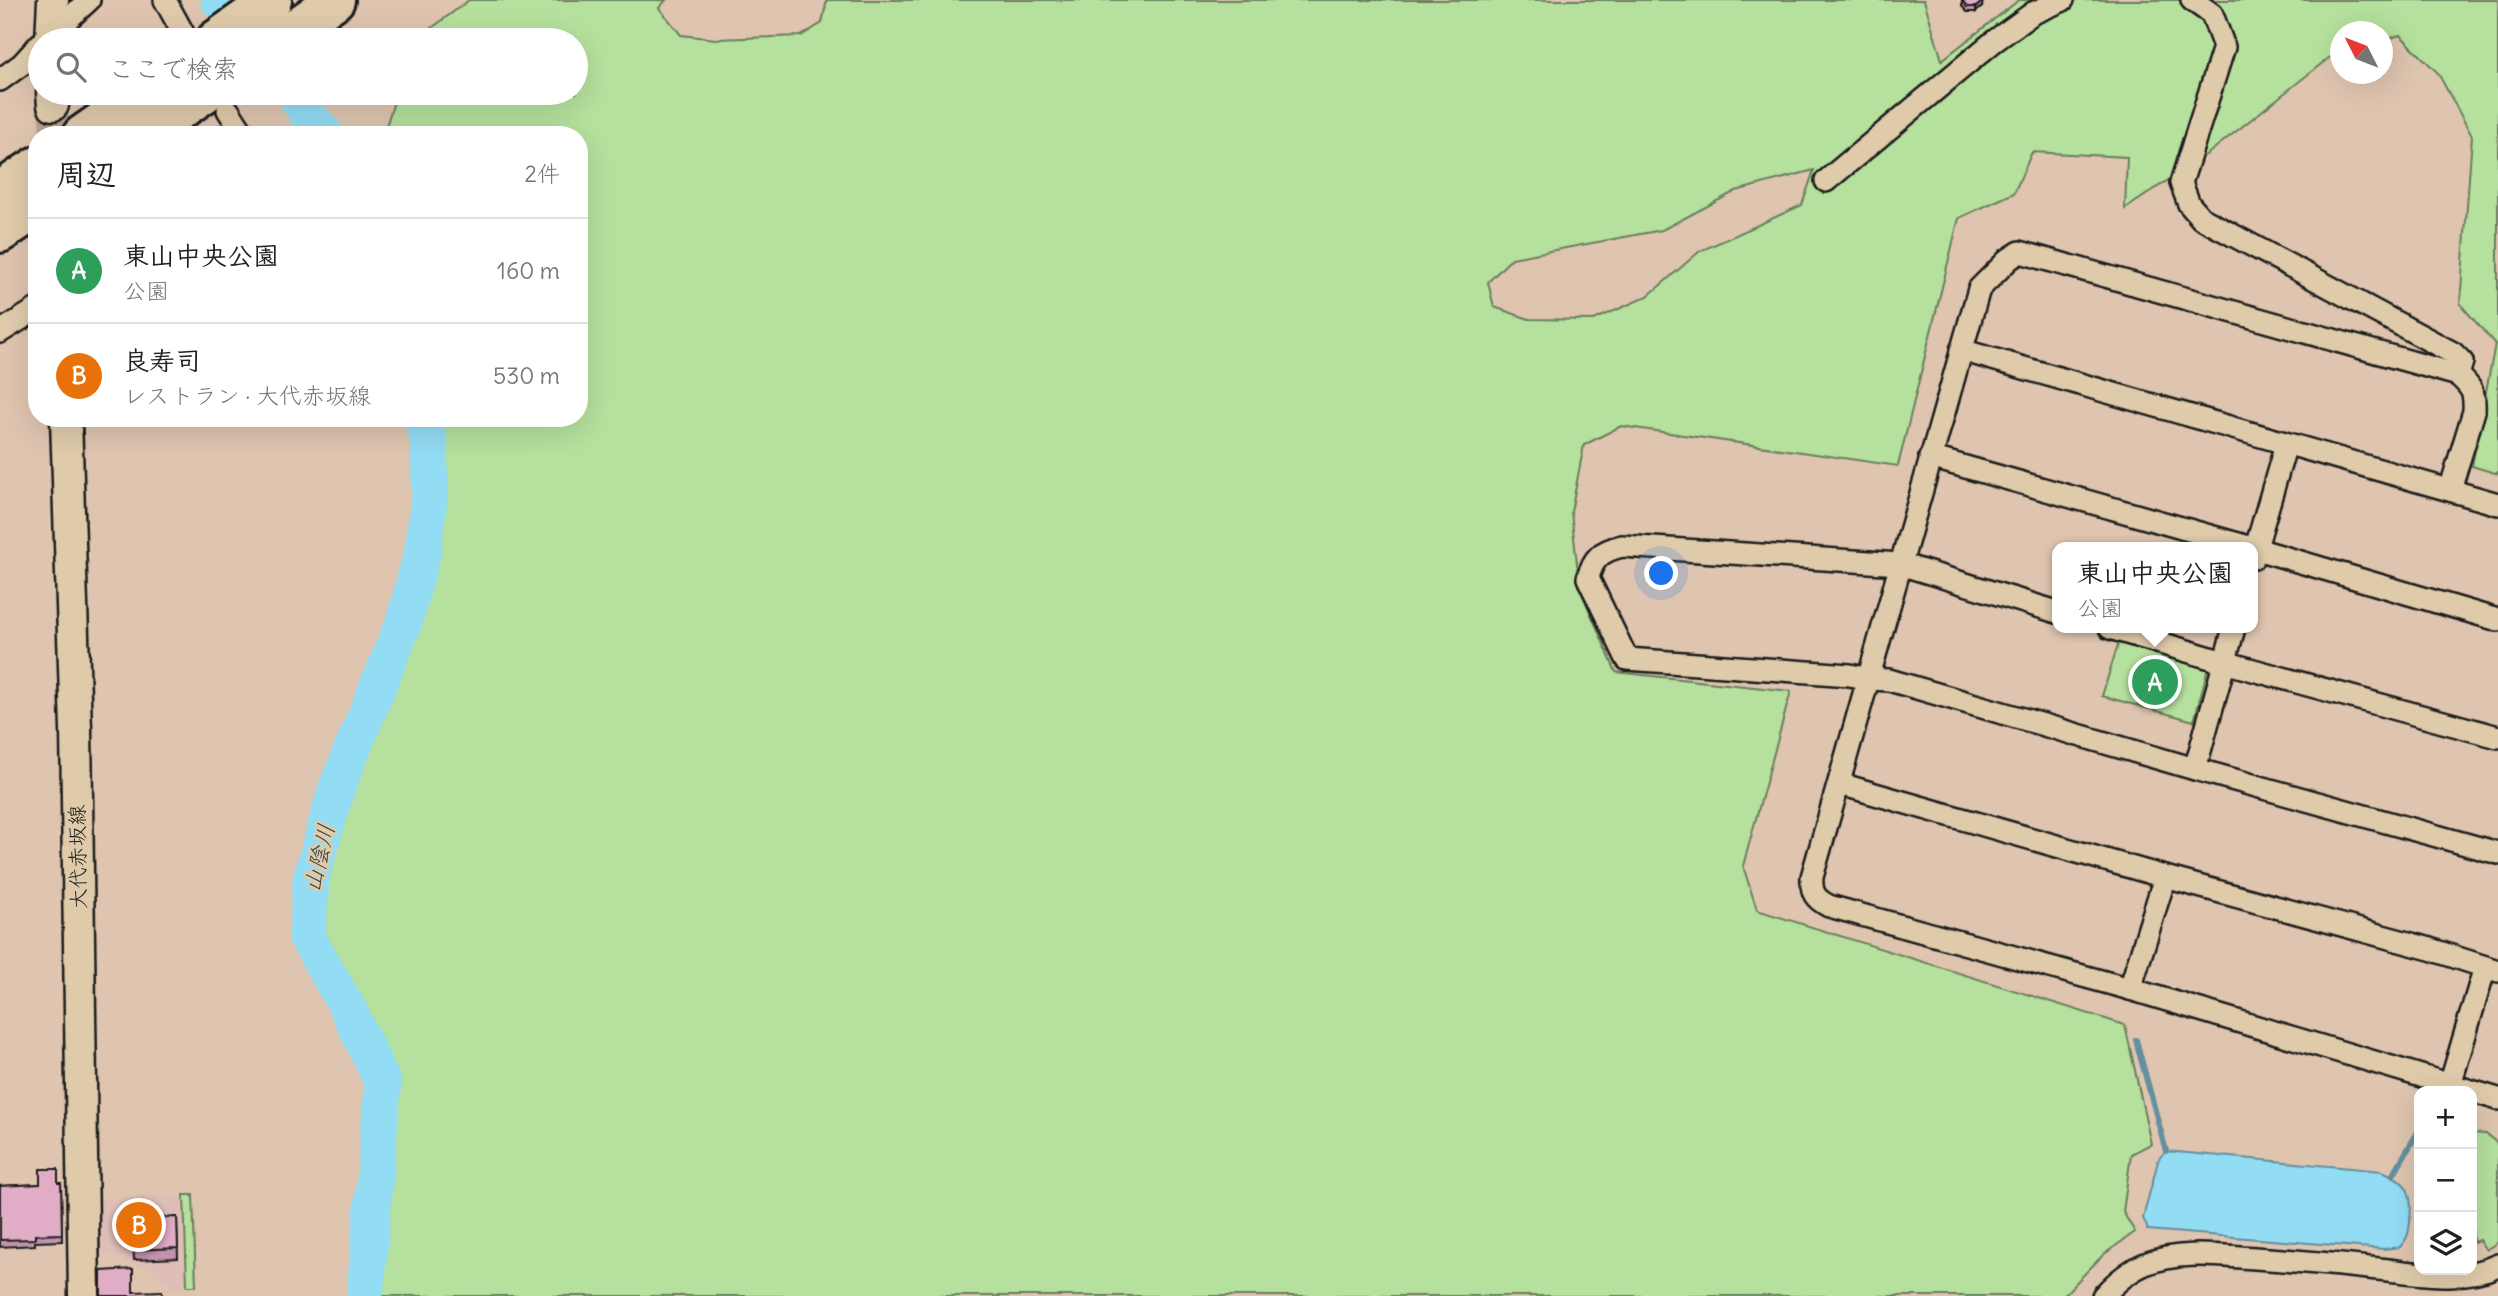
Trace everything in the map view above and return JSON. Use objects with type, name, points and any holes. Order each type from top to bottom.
[{"type":"highway","points":[[218,28],[272,0]]},
{"type":"highway","points":[[296,28],[335,0]]},
{"type":"highway","points":[[95,126],[125,105]]},
{"type":"highway","points":[[163,126],[209,105]]},
{"type":"highway","points":[[0,191],[28,172]]},
{"type":"highway","points":[[0,233],[28,214]]},
{"type":"main road","points":[[49,28],[53,0]]},
{"type":"main road","name":"大代赤坂線","points":[[66,427],[76,729],[84,1296]]},
{"type":"street","points":[[60,28],[89,0]]},
{"type":"street","points":[[165,0],[191,28]]},
{"type":"street","points":[[1826,181],[1993,42],[2033,13],[2063,0]]},
{"type":"street","points":[[2192,0],[2212,14],[2224,47],[2181,183],[2189,204],[2201,218],[2453,354],[2462,362],[2458,376]]},
{"type":"street","points":[[0,80],[28,58]]},
{"type":"street","points":[[219,105],[236,126]]},
{"type":"street","points":[[1840,784],[2430,949],[2492,969],[2450,1086],[2130,989],[1829,906],[1817,900],[1811,889],[1812,877],[1979,289],[2020,252],[2458,376],[2471,387],[2474,411],[2450,490]]},
{"type":"street","points":[[0,332],[28,315]]},
{"type":"street","points":[[1961,351],[2498,504]]},
{"type":"street","points":[[2256,542],[2286,444]]},
{"type":"street","points":[[1930,457],[2222,542]]},
{"type":"street","points":[[2052,610],[1900,564],[1622,546],[1609,549],[1598,556],[1588,578],[1627,659],[1889,680],[2498,853]]},
{"type":"street","points":[[2258,552],[2498,620]]},
{"type":"street","points":[[2127,633],[2498,737]]},
{"type":"street","points":[[2195,769],[2233,633]]},
{"type":"street","points":[[2130,989],[2165,877]]},
{"type":"street","points":[[2477,1093],[2498,1099]]},
{"type":"street","points":[[2103,1296],[2116,1282],[2141,1266],[2190,1254],[2323,1262],[2430,1275],[2473,1272],[2498,1265]]},
{"type":"shaded area","points":[[182,1196],[185,1289],[174,1289],[152,1270],[95,1251],[93,1199]]},
{"type":"green space","points":[[469,0],[666,0],[659,8],[681,35],[716,39],[801,36],[822,23],[827,0],[1924,0],[1942,60],[2019,0],[2498,0],[2498,474],[2472,466],[2495,344],[2460,304],[2472,136],[2438,73],[2400,35],[2393,37],[2393,21],[2330,21],[2330,57],[2210,152],[2125,209],[2127,157],[2032,152],[2014,193],[1959,218],[1898,466],[1621,426],[1584,445],[1571,512],[1580,589],[1616,672],[1791,691],[1743,866],[1757,910],[2125,1025],[2151,1144],[2131,1154],[2123,1212],[2135,1232],[2103,1255],[2063,1296],[375,1296],[386,1130],[384,1059],[344,980],[314,929],[326,861],[349,783],[414,630],[440,536],[442,445],[437,427],[588,427],[588,126],[386,126],[393,105],[588,105],[588,28],[432,28]],"holes":[[[1814,170],[1802,205],[1700,251],[1648,296],[1594,320],[1529,319],[1494,307],[1488,282],[1512,258],[1662,230],[1736,191]]]},
{"type":"green space","points":[[2120,638],[2204,662],[2208,668],[2194,721],[2102,696]]},
{"type":"green space","points":[[2477,1133],[2486,1134],[2498,1144],[2498,1242],[2486,1250],[2477,1241]]},
{"type":"green space","points":[[184,1195],[193,1195],[196,1286],[187,1286]]},
{"type":"water","points":[[2166,1151],[2382,1171],[2404,1184],[2410,1196],[2408,1235],[2400,1247],[2384,1249],[2148,1230],[2143,1218],[2158,1161]]},
{"type":"building","points":[[1962,0],[1982,2],[1976,7],[1967,7]]},
{"type":"building","points":[[40,1169],[58,1169],[58,1183],[61,1183],[62,1234],[35,1235],[35,1239],[0,1240],[0,1186],[40,1184]]},
{"type":"building","points":[[177,1217],[178,1248],[134,1250],[132,1219]]},
{"type":"building","points":[[133,1269],[133,1292],[162,1291],[162,1296],[101,1296],[101,1271]]},
{"type":"waterway","name":"山陰川","points":[[219,0],[241,28]]},
{"type":"waterway","name":"山陰川","points":[[302,105],[318,126]]},
{"type":"waterway","name":"山陰川","points":[[365,1296],[383,1083],[346,1005],[307,937],[311,878],[337,787],[404,622],[423,549],[430,491],[429,442],[425,427]]},
{"type":"waterway","points":[[2136,1040],[2166,1151]]},
{"type":"waterway","points":[[2393,1175],[2414,1139]]},
{"type":"tunnel","points":[[53,105],[54,126]]},
{"type":"place","name":"東山中央公園","points":[[2155,682]]},
{"type":"place","name":"良寿司","points":[[139,1225]]}]
